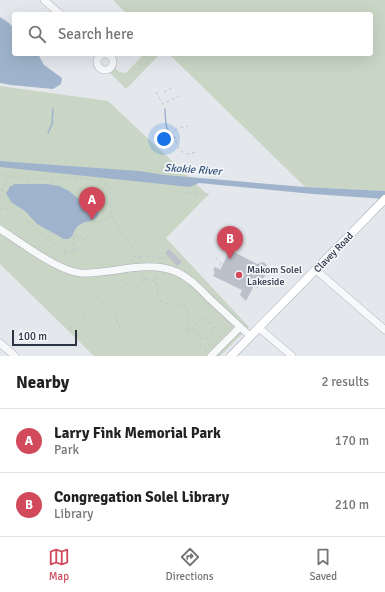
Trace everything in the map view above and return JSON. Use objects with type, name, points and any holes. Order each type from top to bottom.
[{"type":"main road","name":"Clavey Road","points":[[231,356],[383,201]]},
{"type":"street","points":[[49,1],[58,12]]},
{"type":"street","points":[[0,229],[56,265],[80,273],[96,273],[141,267],[162,268],[177,272],[190,280],[237,328],[250,336]]},
{"type":"street","points":[[316,270],[385,330]]},
{"type":"street","points":[[208,354],[237,328]]},
{"type":"street","points":[[259,328],[292,356]]},
{"type":"street","points":[[0,343],[15,356]]},
{"type":"path","points":[[164,92],[173,87]]},
{"type":"path","points":[[156,92],[163,104],[179,96]]},
{"type":"path","points":[[163,144],[163,138],[178,128],[188,126]]},
{"type":"path","points":[[166,128],[172,133],[180,150],[186,154],[197,152]]},
{"type":"path","points":[[0,174],[34,179],[72,177],[100,181],[106,184],[110,190],[112,216],[131,247],[138,254],[145,280]]},
{"type":"path","points":[[0,197],[7,176]]},
{"type":"path","points":[[183,192],[208,196],[208,192]]},
{"type":"path","points":[[0,209],[13,210],[22,215],[36,229],[65,251],[74,251],[84,241],[90,231],[112,216]]},
{"type":"path","points":[[49,232],[54,235]]},
{"type":"path","points":[[49,239],[52,234]]},
{"type":"path","points":[[74,251],[74,236],[80,236],[84,241]]},
{"type":"path","points":[[223,243],[236,249],[235,253]]},
{"type":"path","points":[[131,247],[134,244]]},
{"type":"path","points":[[63,262],[67,261],[68,259],[65,251]]},
{"type":"path","points":[[132,268],[131,260],[138,254]]},
{"type":"path","points":[[216,258],[221,262],[218,269]]},
{"type":"path","points":[[122,287],[126,283],[135,287],[145,280],[150,279],[156,281],[158,300],[186,307],[188,315],[188,328],[183,332]]},
{"type":"path","points":[[86,283],[115,314],[121,331],[130,341]]},
{"type":"path","points":[[69,330],[84,318],[86,312],[94,308],[102,301]]},
{"type":"path","points":[[188,333],[194,328],[200,319],[204,318],[213,327],[224,333]]},
{"type":"path","points":[[204,349],[213,344],[230,326],[237,328]]},
{"type":"path","points":[[194,328],[198,336],[204,339],[210,337],[213,327]]},
{"type":"path","points":[[185,330],[192,330]]},
{"type":"path","points":[[185,330],[208,354]]},
{"type":"green space","points":[[113,0],[385,0],[385,191],[305,187],[171,56],[373,56],[373,12],[125,12]]},
{"type":"green space","points":[[142,56],[158,56],[126,89],[109,72],[114,67],[118,71],[125,73]]},
{"type":"green space","points":[[0,86],[108,101],[208,195],[166,238],[249,327],[220,356],[94,356],[0,264]]},
{"type":"water","points":[[0,17],[12,27],[12,56],[39,56],[44,65],[62,78],[61,84],[53,89],[0,83]]},
{"type":"water","points":[[0,161],[139,171],[165,175],[305,187],[385,191],[385,199],[199,183],[190,187],[0,167]]},
{"type":"water","points":[[15,184],[47,184],[59,186],[69,191],[80,200],[94,203],[98,209],[99,215],[94,219],[79,225],[70,238],[64,239],[37,224],[25,211],[11,202],[6,193],[9,187]]},
{"type":"building","points":[[169,249],[182,262],[177,266],[165,253]]},
{"type":"building","name":"Makom Solel Lakeside","points":[[230,250],[257,264],[264,262],[268,267],[268,270],[258,288],[254,286],[246,301],[240,295],[242,290],[213,276],[215,272],[213,270],[215,267],[220,270]]},
{"type":"waterway","points":[[48,133],[52,124],[53,109]]},
{"type":"waterway","points":[[165,109],[167,129],[175,138]]},
{"type":"place","name":"Larry Fink Memorial Park","points":[[92,220]]},
{"type":"place","name":"Congregation Solel Library","points":[[230,259]]},
{"type":"place","name":"Makom Solel Lakeside","points":[[239,275]]},
{"type":"water label","name":"Skokie River","points":[[193,169]]}]
